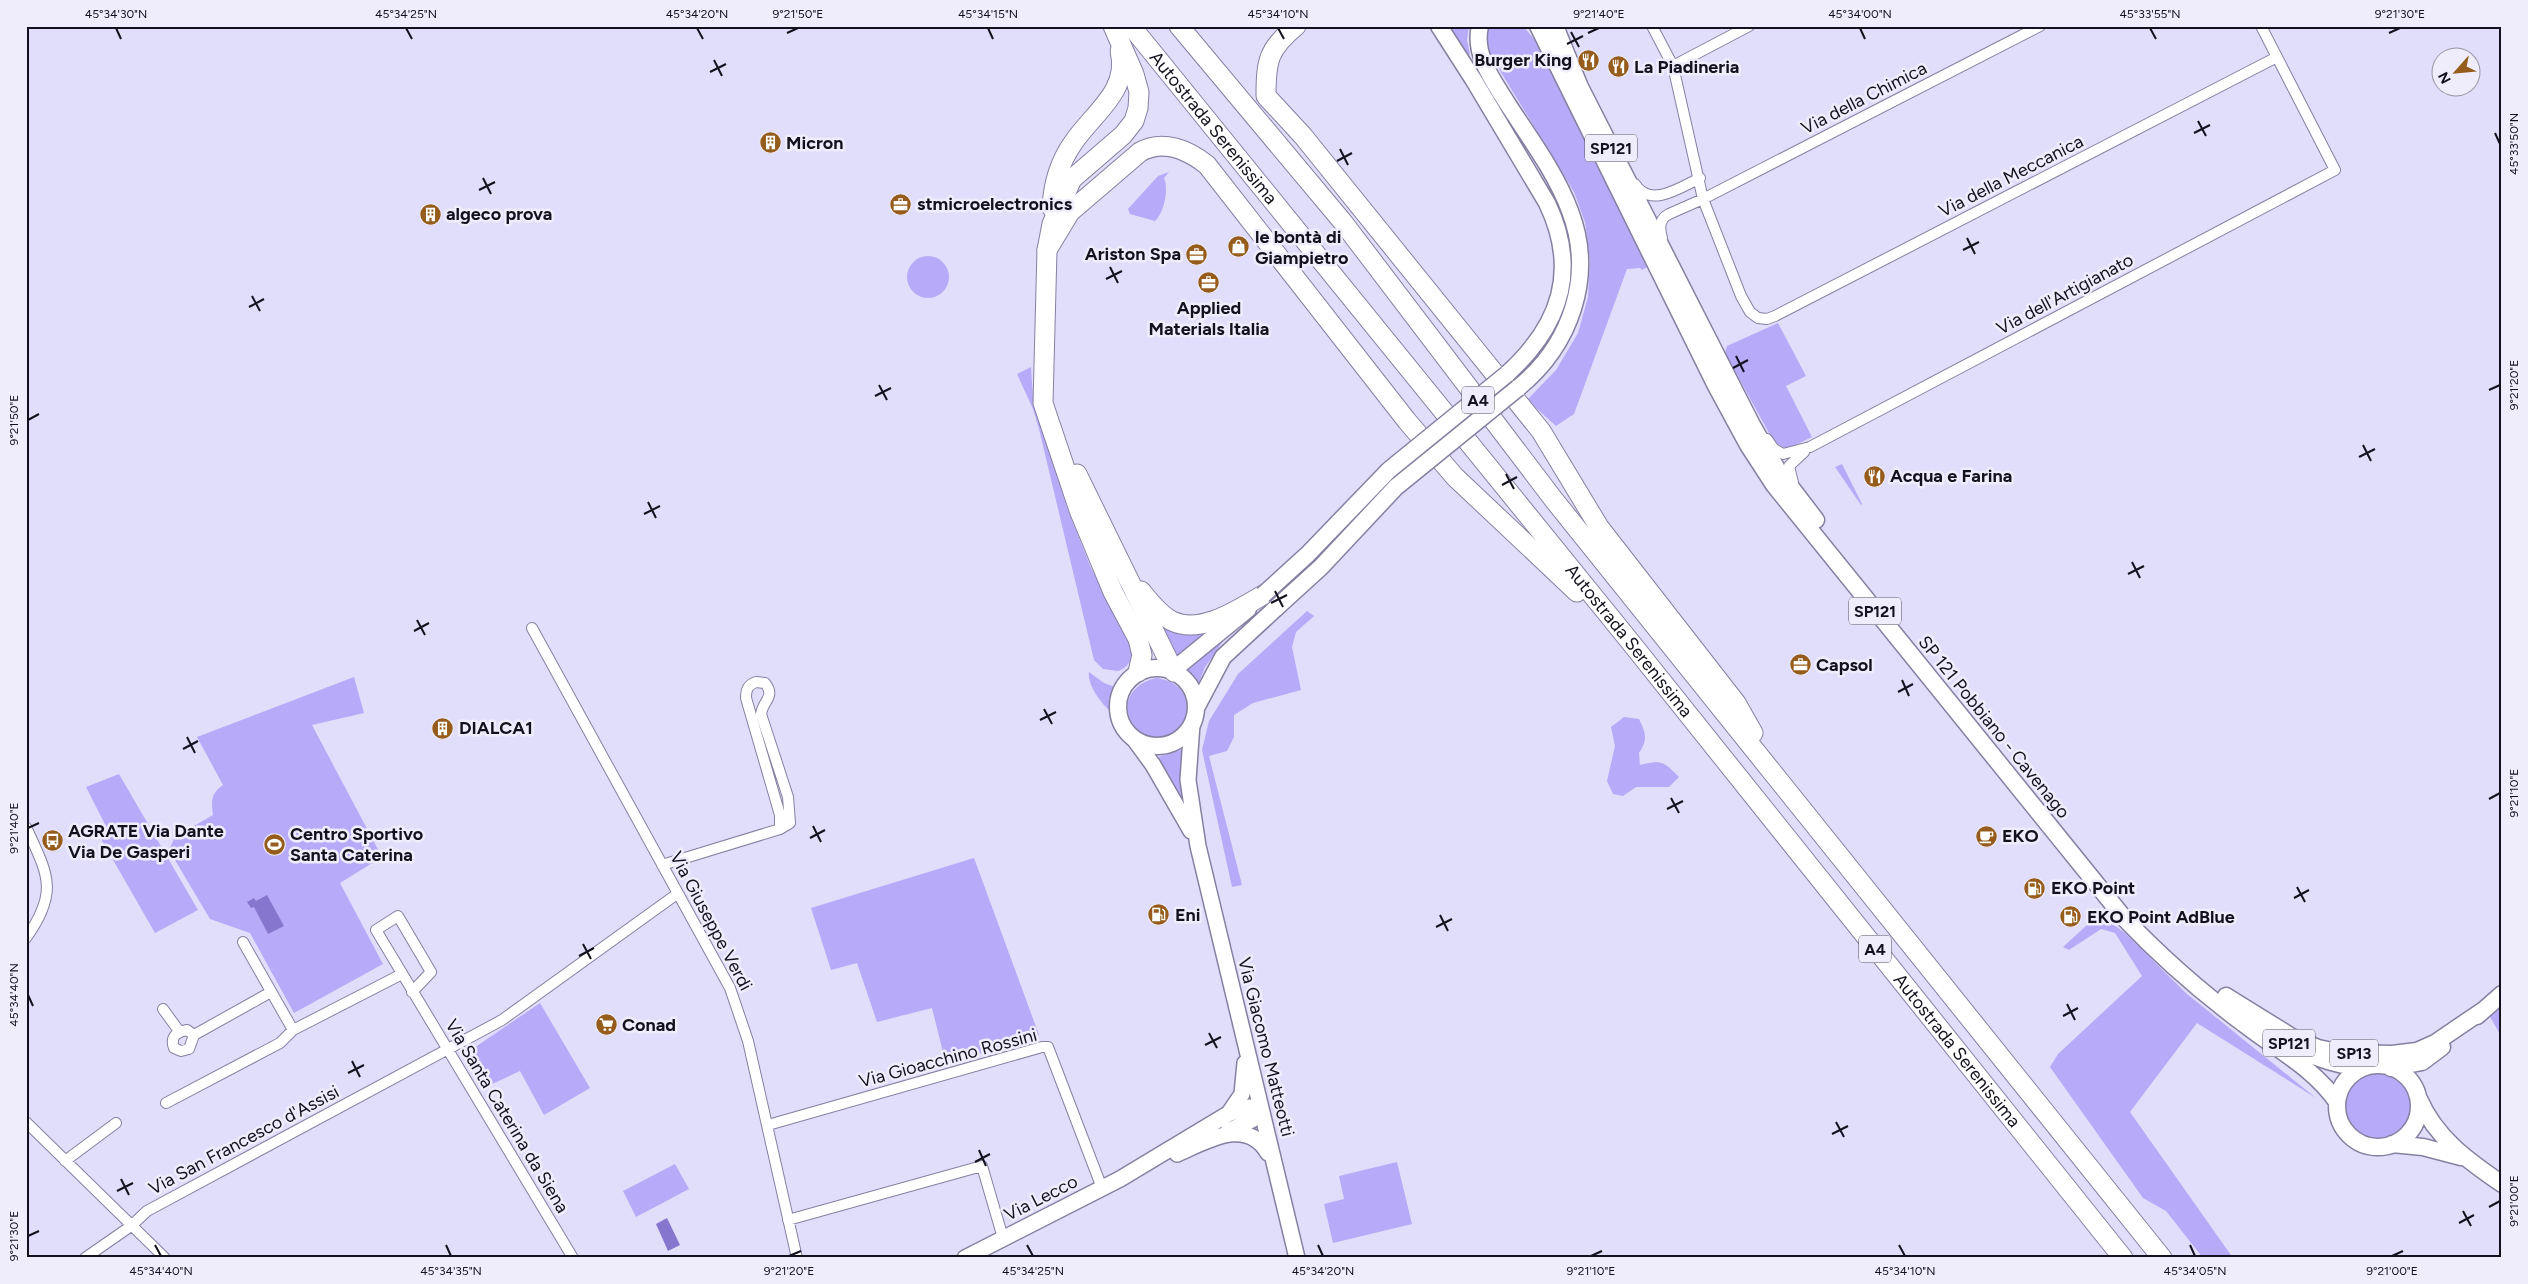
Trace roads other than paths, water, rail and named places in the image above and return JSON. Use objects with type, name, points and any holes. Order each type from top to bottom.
[{"type":"highway","points":[[1052,224],[1072,179],[1123,135],[1136,116],[1139,98],[1137,85],[1126,52],[1113,26]]},
{"type":"highway","points":[[1113,26],[1122,59],[1122,74],[1109,98],[1074,142],[1058,170],[1054,189],[1052,224],[1047,250],[1043,403],[1046,416],[1100,562],[1140,643],[1141,663],[1138,672]]},
{"type":"highway","name":"Autostrada Serenissima","points":[[1131,26],[1628,639],[2123,1258]]},
{"type":"highway","name":"Autostrada Serenissima","points":[[1179,26],[1342,221],[1554,500],[2162,1258]]},
{"type":"highway","points":[[1296,26],[1277,42],[1271,51],[1267,68],[1266,96],[1303,136],[1541,431],[1599,527],[1736,703],[1776,775]]},
{"type":"highway","points":[[1047,250],[1070,212],[1148,147],[1162,145],[1178,149],[1200,159],[1407,421],[1456,477],[1628,639]]},
{"type":"highway","points":[[1046,416],[1173,671]]},
{"type":"highway","points":[[1121,564],[1152,604],[1172,621],[1179,624],[1206,623],[1238,610],[1269,602]]},
{"type":"main road","points":[[1194,716],[1190,687],[1173,671],[1155,668],[1138,672],[1123,686],[1117,708],[1121,724],[1134,739],[1150,746],[1167,745],[1182,737],[1194,716],[1223,657],[1301,561],[1389,470],[1507,374],[1532,350],[1548,325],[1560,289],[1562,246],[1554,219],[1547,202],[1473,78],[1439,26]]},
{"type":"main road","points":[[1173,671],[1269,602],[1316,572],[1396,487],[1518,388],[1546,361],[1569,322],[1579,286],[1579,246],[1570,211],[1555,180],[1485,65],[1478,44],[1480,26]]},
{"type":"main road","name":"SP 121 Pobbiano - Cavenago","points":[[1538,26],[1716,386],[1748,445],[1786,500],[2124,918],[2165,959],[2200,989],[2245,1025],[2316,1076],[2337,1102],[2340,1121],[2354,1139],[2374,1146],[2392,1144],[2423,1147],[2464,1158]]},
{"type":"main road","name":"SP 121 Pobbiano - Cavenago","points":[[1555,26],[1574,75],[1728,379],[1774,463],[1814,518],[2122,900],[2167,946],[2226,996],[2306,1053],[2328,1062],[2363,1068],[2376,1065],[2391,1068],[2407,1077],[2434,1127],[2464,1158],[2502,1184]]},
{"type":"main road","points":[[1585,123],[1594,133],[1632,207],[1647,218]]},
{"type":"main road","name":"SP13","points":[[2391,1068],[2411,1065],[2429,1058],[2502,994]]},
{"type":"main road","name":"SP13","points":[[2226,996],[2292,1037],[2318,1048],[2342,1053],[2392,1054],[2417,1051],[2435,1043],[2485,1009]]},
{"type":"main road","points":[[2337,1102],[2345,1082],[2363,1068]]},
{"type":"main road","points":[[2392,1144],[2408,1134],[2414,1124],[2418,1109],[2417,1095]]},
{"type":"street","points":[[1652,26],[1673,66],[1704,199]]},
{"type":"street","points":[[1673,66],[1749,26]]},
{"type":"street","name":"Via della Chimica","points":[[1647,218],[1664,216],[1704,199],[2040,26]]},
{"type":"street","points":[[2261,26],[2277,57]]},
{"type":"street","name":"Via della Meccanica","points":[[1704,199],[1741,296],[1750,312],[1758,318],[1767,319],[2277,57]]},
{"type":"street","name":"Via dell'Artigianato","points":[[1728,379],[1774,449],[1787,454],[1810,447],[2335,170],[2277,57]]},
{"type":"street","points":[[1614,154],[1637,188],[1647,195],[1657,197],[1700,178]]},
{"type":"street","points":[[1664,216],[1660,224],[1660,232],[1672,268]]},
{"type":"street","name":"Via dell'Artigianato","points":[[1810,447],[1792,463],[1789,471],[1793,483],[1814,518]]},
{"type":"street","name":"Via Giuseppe Verdi","points":[[532,628],[716,962],[736,1003],[748,1041],[768,1125],[796,1257]]},
{"type":"street","points":[[662,865],[780,829],[790,823],[788,797],[761,714],[762,705],[769,699],[770,693],[764,683],[756,682],[750,685],[746,691],[746,698],[780,815],[780,829]]},
{"type":"street","name":"Via Giacomo Matteotti","points":[[1194,716],[1188,780],[1198,846],[1297,1258]]},
{"type":"street","name":"Via Giacomo Matteotti","points":[[1134,739],[1153,765],[1198,846]]},
{"type":"street","points":[[26,828],[45,866],[47,883],[42,912],[26,938]]},
{"type":"street","name":"Via San Francesco d'Assisi","points":[[85,1258],[131,1226],[147,1211],[502,1020],[677,894]]},
{"type":"street","name":"Via Santa Caterina da Siena","points":[[412,992],[431,972],[398,916],[376,930],[412,992],[573,1258]]},
{"type":"street","points":[[243,942],[293,1030]]},
{"type":"street","points":[[166,1103],[280,1043],[293,1030],[402,974]]},
{"type":"street","points":[[194,1035],[187,1030],[179,1031],[174,1035],[172,1042],[174,1048],[181,1051],[189,1049],[194,1035],[271,992]]},
{"type":"street","points":[[163,1009],[179,1031]]},
{"type":"street","name":"Via Lecco","points":[[1228,1114],[1240,1098],[1244,1086],[1246,1073],[1245,1039]]},
{"type":"street","name":"Via Gioacchino Rossini","points":[[768,1125],[1042,1047],[1048,1047],[1102,1188]]},
{"type":"street","name":"Via Lecco","points":[[1134,1172],[1228,1114],[1249,1107],[1262,1112]]},
{"type":"street","name":"Via Lecco","points":[[965,1258],[1134,1172],[1252,1120],[1262,1112]]},
{"type":"street","points":[[26,1122],[166,1258]]},
{"type":"street","points":[[65,1161],[116,1123]]},
{"type":"street","name":"Via Lecco","points":[[1200,1144],[1238,1132],[1250,1134],[1262,1142],[1276,1172]]},
{"type":"street","points":[[788,1220],[982,1166],[1003,1238]]},
{"type":"place","name":"Burger King","points":[[1588,60]]},
{"type":"place","name":"La Piadineria","points":[[1618,67]]},
{"type":"place","name":"Micron","points":[[770,143]]},
{"type":"place","name":"stmicroelectronics","points":[[901,204]]},
{"type":"place","name":"algeco prova","points":[[430,214]]},
{"type":"place","name":"le bontà di Giampietro","points":[[1239,247]]},
{"type":"place","name":"Ariston Spa","points":[[1197,254]]},
{"type":"place","name":"Applied Materials Italia","points":[[1209,283]]},
{"type":"place","name":"Acqua e Farina","points":[[1874,476]]},
{"type":"place","name":"Capsol","points":[[1800,665]]},
{"type":"place","name":"DIALCA1","points":[[443,728]]},
{"type":"place","name":"EKO","points":[[1986,836]]},
{"type":"place","name":"AGRATE Via Dante Via De Gasperi","points":[[52,841]]},
{"type":"place","name":"Centro Sportivo Santa Caterina","points":[[274,844]]},
{"type":"place","name":"EKO Point","points":[[2035,888]]},
{"type":"place","name":"Eni","points":[[1159,915]]},
{"type":"place","name":"EKO Point AdBlue","points":[[2071,917]]},
{"type":"place","name":"Conad","points":[[606,1025]]}]
